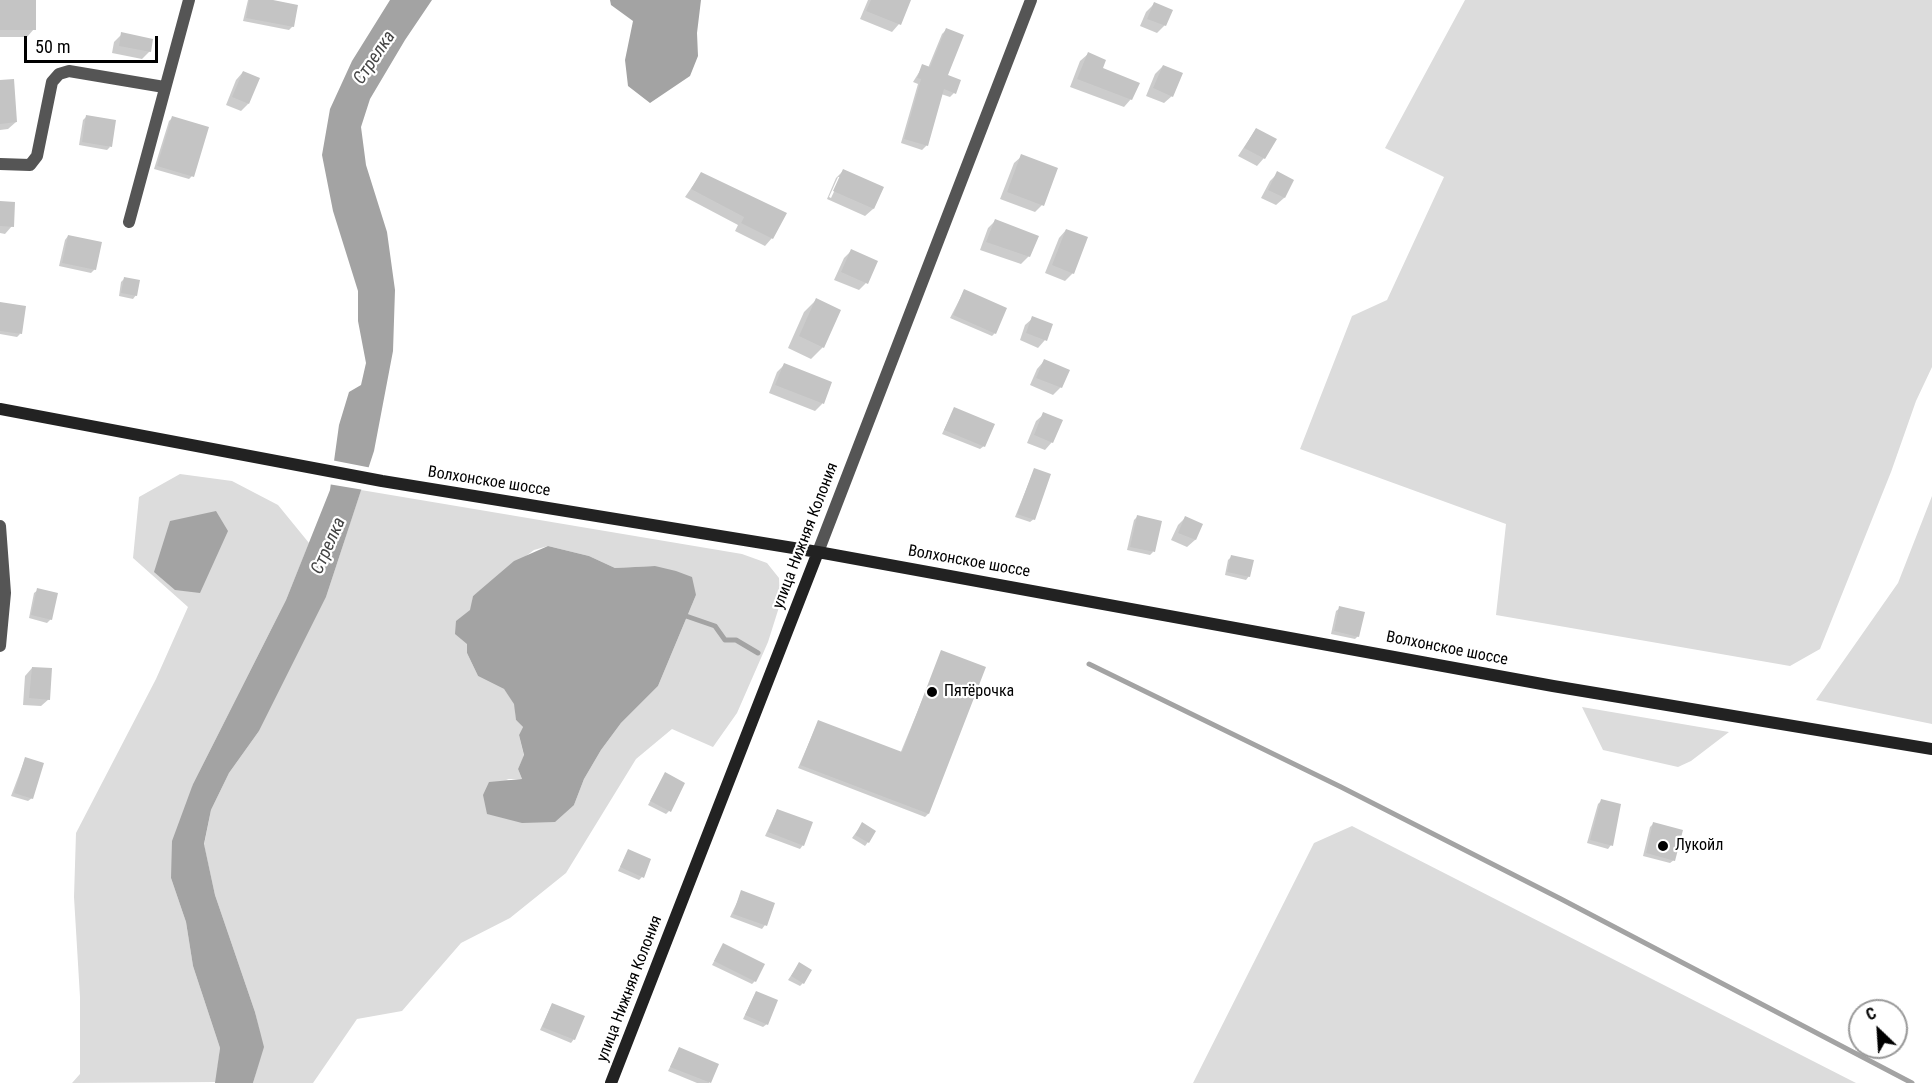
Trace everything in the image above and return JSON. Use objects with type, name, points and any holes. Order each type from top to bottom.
[{"type":"main road","name":"Волхонское шоссе","points":[[0,409],[382,481],[818,552],[1553,686],[1932,749]]},
{"type":"main road","name":"улица Нижняя Колония","points":[[611,1083],[818,552]]},
{"type":"street","points":[[129,222],[189,0]]},
{"type":"street","name":"улица Нижняя Колония","points":[[818,552],[1031,0]]},
{"type":"street","points":[[0,164],[30,165],[37,156],[52,82],[59,74],[69,71],[164,87]]},
{"type":"street","points":[[0,526],[5,593],[0,646]]},
{"type":"shaded area","points":[[1465,0],[1932,0],[1932,367],[1916,401],[1891,472],[1820,649],[1790,666],[1496,615],[1506,524],[1300,449],[1352,316],[1387,300],[1444,177],[1385,148]]},
{"type":"shaded area","points":[[180,474],[232,481],[278,505],[309,543],[286,600],[193,784],[171,878],[186,922],[193,966],[220,1048],[216,1082],[72,1083],[80,1074],[80,997],[74,897],[76,833],[156,679],[188,607],[133,558],[139,497]]},
{"type":"shaded area","points":[[361,490],[742,554],[767,563],[779,578],[780,604],[768,642],[737,713],[713,747],[672,729],[636,759],[566,873],[510,918],[461,943],[402,1011],[357,1019],[313,1083],[253,1083],[263,1047],[255,1012],[215,895],[204,845],[211,810],[229,773],[259,731],[326,597]],"holes":[[[548,546],[589,556],[615,568],[655,566],[696,595],[658,686],[621,723],[601,750],[584,779],[574,805],[506,779],[522,779],[518,769],[524,756],[519,735],[523,727],[516,720],[515,704],[504,689],[478,676],[467,653],[473,596],[534,550]]]},
{"type":"shaded area","points":[[1932,496],[1932,724],[1816,700],[1898,583]]},
{"type":"shaded area","points":[[1582,707],[1729,732],[1691,761],[1678,767],[1603,750]]},
{"type":"shaded area","points":[[1352,826],[1856,1083],[1193,1083],[1314,843]]},
{"type":"water","name":"Стрелка","points":[[390,0],[432,0],[370,99],[361,127],[366,165],[387,232],[395,290],[393,351],[374,451],[326,597],[259,731],[229,773],[211,810],[204,844],[215,895],[255,1012],[264,1047],[253,1083],[215,1083],[220,1048],[193,966],[186,922],[171,878],[172,841],[193,784],[286,600],[330,490],[339,425],[349,392],[361,385],[366,363],[358,321],[358,291],[333,211],[322,155],[330,109],[352,61]]},
{"type":"water","points":[[610,0],[701,0],[697,33],[698,56],[690,76],[650,103],[628,86],[625,60],[633,21],[611,5]]},
{"type":"water","points":[[216,511],[228,531],[200,593],[175,590],[154,572],[170,521]]},
{"type":"water","points":[[548,546],[589,556],[615,568],[655,566],[676,571],[692,577],[696,595],[658,686],[621,723],[601,750],[584,779],[574,805],[555,822],[522,823],[487,814],[483,795],[489,782],[522,779],[518,769],[524,755],[519,735],[523,727],[516,720],[514,704],[504,689],[478,676],[467,653],[467,644],[455,634],[456,621],[470,610],[473,596],[514,561]]},
{"type":"pier","points":[[331,460],[372,468],[364,490],[328,484]]},
{"type":"building","points":[[0,0],[36,0],[36,30],[0,30]]},
{"type":"building","points":[[249,0],[273,0],[298,5],[294,27],[246,18]]},
{"type":"building","points":[[871,0],[911,0],[901,25],[866,11]]},
{"type":"building","points":[[1154,2],[1173,10],[1166,26],[1147,19]]},
{"type":"building","points":[[946,28],[964,35],[948,75],[961,80],[956,94],[944,89],[928,146],[904,139],[921,79],[917,78],[922,64],[930,67]]},
{"type":"building","points":[[121,32],[153,39],[151,52],[119,46]]},
{"type":"building","points":[[1088,52],[1106,60],[1103,68],[1140,83],[1132,100],[1077,79]]},
{"type":"building","points":[[1163,65],[1183,73],[1173,97],[1153,88]]},
{"type":"building","points":[[243,71],[260,78],[249,104],[232,97]]},
{"type":"building","points":[[14,79],[17,122],[0,124],[0,80]]},
{"type":"building","points":[[86,115],[116,120],[112,147],[82,142]]},
{"type":"building","points":[[172,116],[209,127],[194,177],[157,166]]},
{"type":"building","points":[[1256,128],[1277,139],[1265,159],[1244,148]]},
{"type":"building","points":[[1021,154],[1058,168],[1044,206],[1007,192]]},
{"type":"building","points":[[843,169],[884,187],[874,209],[833,191]]},
{"type":"building","points":[[1277,171],[1294,180],[1285,198],[1268,190]]},
{"type":"building","points":[[701,172],[787,213],[773,239],[741,223],[744,217],[691,189]]},
{"type":"building","points":[[0,201],[15,202],[14,227],[0,226]]},
{"type":"building","points":[[995,219],[1039,236],[1030,257],[986,242]]},
{"type":"building","points":[[1066,229],[1088,237],[1074,274],[1052,265]]},
{"type":"building","points":[[68,235],[102,242],[96,270],[62,263]]},
{"type":"building","points":[[851,249],[878,261],[868,284],[841,272]]},
{"type":"building","points":[[124,277],[140,280],[137,296],[121,293]]},
{"type":"building","points":[[964,289],[1007,308],[996,334],[953,315]]},
{"type":"building","points":[[816,298],[841,310],[824,348],[799,336]]},
{"type":"building","points":[[0,302],[26,306],[22,334],[0,331]]},
{"type":"building","points":[[1032,316],[1053,324],[1047,341],[1026,333]]},
{"type":"building","points":[[1044,359],[1070,370],[1062,388],[1036,378]]},
{"type":"building","points":[[784,363],[832,382],[824,404],[775,385]]},
{"type":"building","points":[[954,407],[995,424],[985,447],[944,430]]},
{"type":"building","points":[[1043,412],[1063,420],[1053,443],[1034,435]]},
{"type":"building","points":[[1034,468],[1051,474],[1035,520],[1017,514]]},
{"type":"building","points":[[1137,515],[1162,521],[1155,552],[1130,547]]},
{"type":"building","points":[[1185,516],[1203,524],[1196,540],[1178,533]]},
{"type":"building","points":[[1231,555],[1254,560],[1250,577],[1227,572]]},
{"type":"building","points":[[37,588],[58,593],[52,620],[31,615]]},
{"type":"building","points":[[1339,606],[1365,612],[1359,637],[1334,631]]},
{"type":"building","points":[[941,650],[986,667],[929,814],[800,765],[818,720],[902,752]]},
{"type":"building","points":[[32,667],[52,668],[50,700],[29,698]]},
{"type":"building","points":[[25,757],[44,763],[33,799],[14,793]]},
{"type":"building","points":[[665,772],[685,783],[671,812],[650,801]]},
{"type":"building","points":[[1601,799],[1621,804],[1613,846],[1590,840]]},
{"type":"building","points":[[777,809],[813,822],[804,846],[768,832]]},
{"type":"building","points":[[862,822],[876,831],[869,843],[855,835]]},
{"type":"building","name":"Лукойл","points":[[1653,822],[1683,830],[1675,861],[1646,853]]},
{"type":"building","points":[[628,849],[651,859],[644,878],[620,867]]},
{"type":"building","points":[[741,890],[775,903],[767,926],[733,914]]},
{"type":"building","points":[[723,943],[765,964],[756,982],[714,961]]},
{"type":"building","points":[[799,962],[812,970],[804,984],[791,976]]},
{"type":"building","points":[[756,991],[778,1000],[768,1025],[745,1015]]},
{"type":"building","points":[[552,1003],[585,1016],[575,1040],[542,1027]]},
{"type":"building","points":[[679,1047],[719,1064],[711,1083],[670,1067]]},
{"type":"waterway","points":[[686,616],[715,626],[725,640],[736,640],[758,653]]},
{"type":"waterway","points":[[1089,664],[1341,787],[1561,899],[1912,1083]]},
{"type":"place","name":"Пятёрочка","points":[[932,692]]},
{"type":"place","name":"Лукойл","points":[[1663,846]]}]
